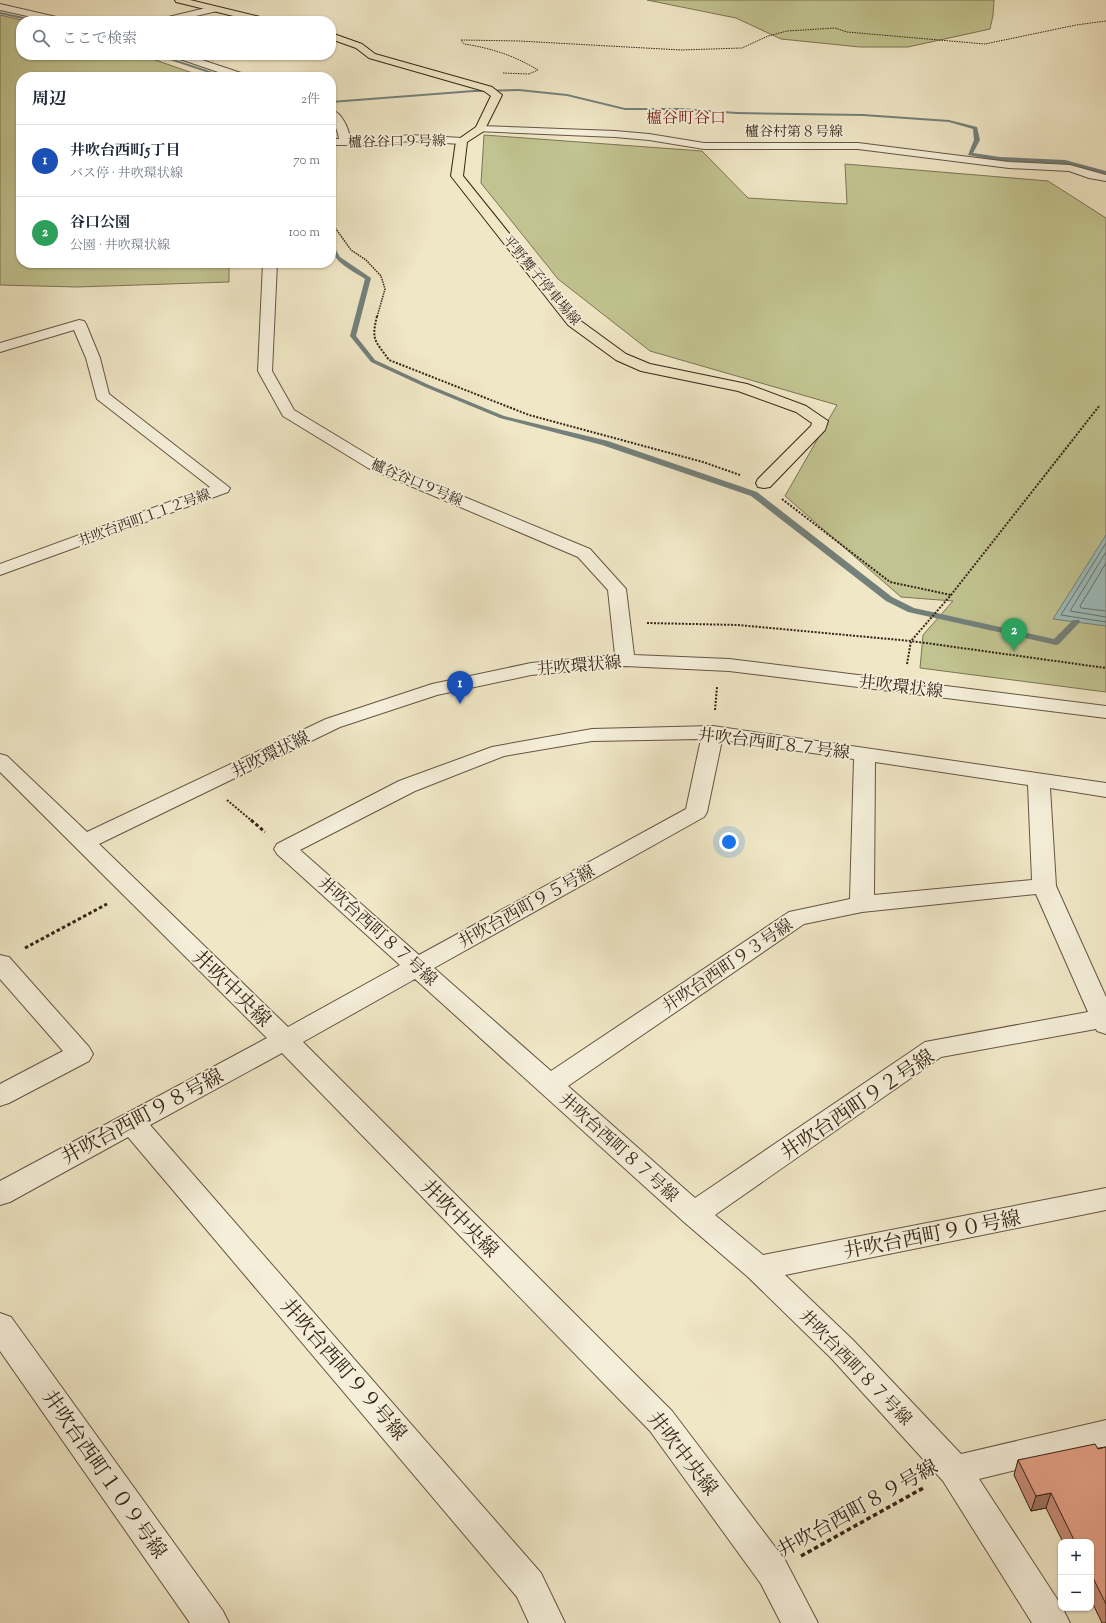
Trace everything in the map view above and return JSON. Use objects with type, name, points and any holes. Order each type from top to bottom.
[{"type":"main road","points":[[179,0],[244,16]]},
{"type":"main road","points":[[336,38],[359,46],[372,56],[491,90],[497,95],[480,129],[462,140]]},
{"type":"main road","name":"平野舞子停車場線","points":[[462,140],[457,176],[573,322],[621,358],[646,368],[742,387],[802,409],[820,421],[819,427],[764,483]]},
{"type":"street","points":[[0,7],[40,16]]},
{"type":"street","points":[[184,16],[214,9]]},
{"type":"street","points":[[192,60],[227,72]]},
{"type":"street","points":[[336,119],[345,134],[345,142]]},
{"type":"street","name":"櫨谷村第８号線","points":[[480,129],[615,134],[649,137],[704,146],[858,146],[1009,165],[1070,168],[1092,176],[1106,178]]},
{"type":"street","name":"櫨谷谷口９号線","points":[[336,142],[376,142],[410,138],[462,140]]},
{"type":"street","name":"櫨谷谷口９号線","points":[[270,268],[265,371],[288,413],[374,465],[584,553],[617,589],[625,660]]},
{"type":"street","name":"井吹台西町１１２号線","points":[[0,348],[79,324],[93,358],[102,396],[222,488],[0,570]]},
{"type":"street","name":"井吹環状線","points":[[83,843],[333,723],[432,690],[531,669],[625,660],[718,664],[1106,712]]},
{"type":"street","name":"井吹台西町８７号線","points":[[1052,1623],[955,1470],[842,1349],[758,1268],[694,1214],[417,965],[285,849],[407,786],[499,751],[592,735],[713,732],[1106,790]]},
{"type":"street","name":"井吹台西町９５号線","points":[[285,1040],[417,965],[696,812],[713,732]]},
{"type":"street","points":[[862,904],[865,755]]},
{"type":"street","name":"井吹中央線","points":[[0,760],[285,1040],[661,1421],[773,1572],[800,1623]]},
{"type":"street","points":[[1038,780],[1044,886],[1105,1020]]},
{"type":"street","name":"井吹台西町９３号線","points":[[550,1085],[797,918],[862,904],[1044,886]]},
{"type":"street","points":[[0,1096],[80,1054],[10,956]]},
{"type":"street","name":"井吹台西町９２号線","points":[[694,1214],[934,1049],[1105,1020]]},
{"type":"street","name":"井吹台西町９８号線","points":[[0,1194],[285,1040]]},
{"type":"street","name":"井吹台西町９９号線","points":[[131,1122],[529,1585],[547,1623]]},
{"type":"street","name":"井吹台西町９０号線","points":[[758,1268],[1106,1199]]},
{"type":"street","name":"井吹台西町１０９号線","points":[[0,1326],[211,1623]]},
{"type":"street","points":[[955,1470],[1106,1434]]},
{"type":"path","points":[[499,73],[528,74],[538,70],[518,57],[486,47],[464,44],[461,40],[519,41],[681,50],[742,48],[768,36],[787,31],[835,28],[847,32],[985,44],[1004,42],[1076,24],[1106,21]]},
{"type":"path","points":[[336,229],[351,250],[366,260],[382,276],[386,289],[373,332],[375,340],[389,360],[530,415],[703,462],[764,483],[774,493],[890,582],[951,595]]},
{"type":"path","points":[[911,641],[951,595],[1100,405]]},
{"type":"path","points":[[620,622],[738,625],[911,641],[1106,668]]},
{"type":"path","points":[[713,732],[718,664]]},
{"type":"path","points":[[207,784],[285,849]]},
{"type":"path","points":[[10,956],[132,890]]},
{"type":"path","name":"井吹台西町８９号線","points":[[773,1572],[955,1470]]},
{"type":"green space","points":[[647,0],[994,0],[990,29],[908,47],[860,47],[781,39],[736,18]]},
{"type":"green space","points":[[0,15],[16,19],[16,60],[155,60],[190,72],[16,72],[16,268],[229,268],[229,282],[77,287],[0,285]]},
{"type":"green space","points":[[484,135],[702,151],[748,198],[847,204],[845,164],[1048,181],[1106,218],[1106,692],[920,668],[923,635],[953,601],[901,597],[785,496],[837,405],[650,351],[558,279],[481,183]]},
{"type":"water","points":[[1106,535],[1106,626],[1053,619]]},
{"type":"building","points":[[1095,1444],[1098,1449],[1106,1447],[1106,1604],[1094,1580],[1094,1539],[1074,1539],[1051,1493],[1036,1496],[1018,1460]]},
{"type":"waterway","points":[[0,13],[16,16]]},
{"type":"waterway","points":[[173,60],[210,72]]},
{"type":"waterway","points":[[336,102],[474,91],[519,90],[567,95],[625,109],[679,109],[737,113],[863,115],[949,121],[975,128],[977,140],[970,154],[1000,159],[1065,162],[1106,173]]},
{"type":"waterway","points":[[336,255],[338,258],[368,278],[353,336],[373,361],[427,386],[502,417],[605,443],[754,494],[889,599],[911,610],[1056,642],[1076,622]]},
{"type":"place","name":"谷口公園","points":[[1014,651]]},
{"type":"place","name":"井吹台西町5丁目","points":[[460,704]]},
{"type":"district","name":"櫨谷町谷口","points":[[686,117]]}]
